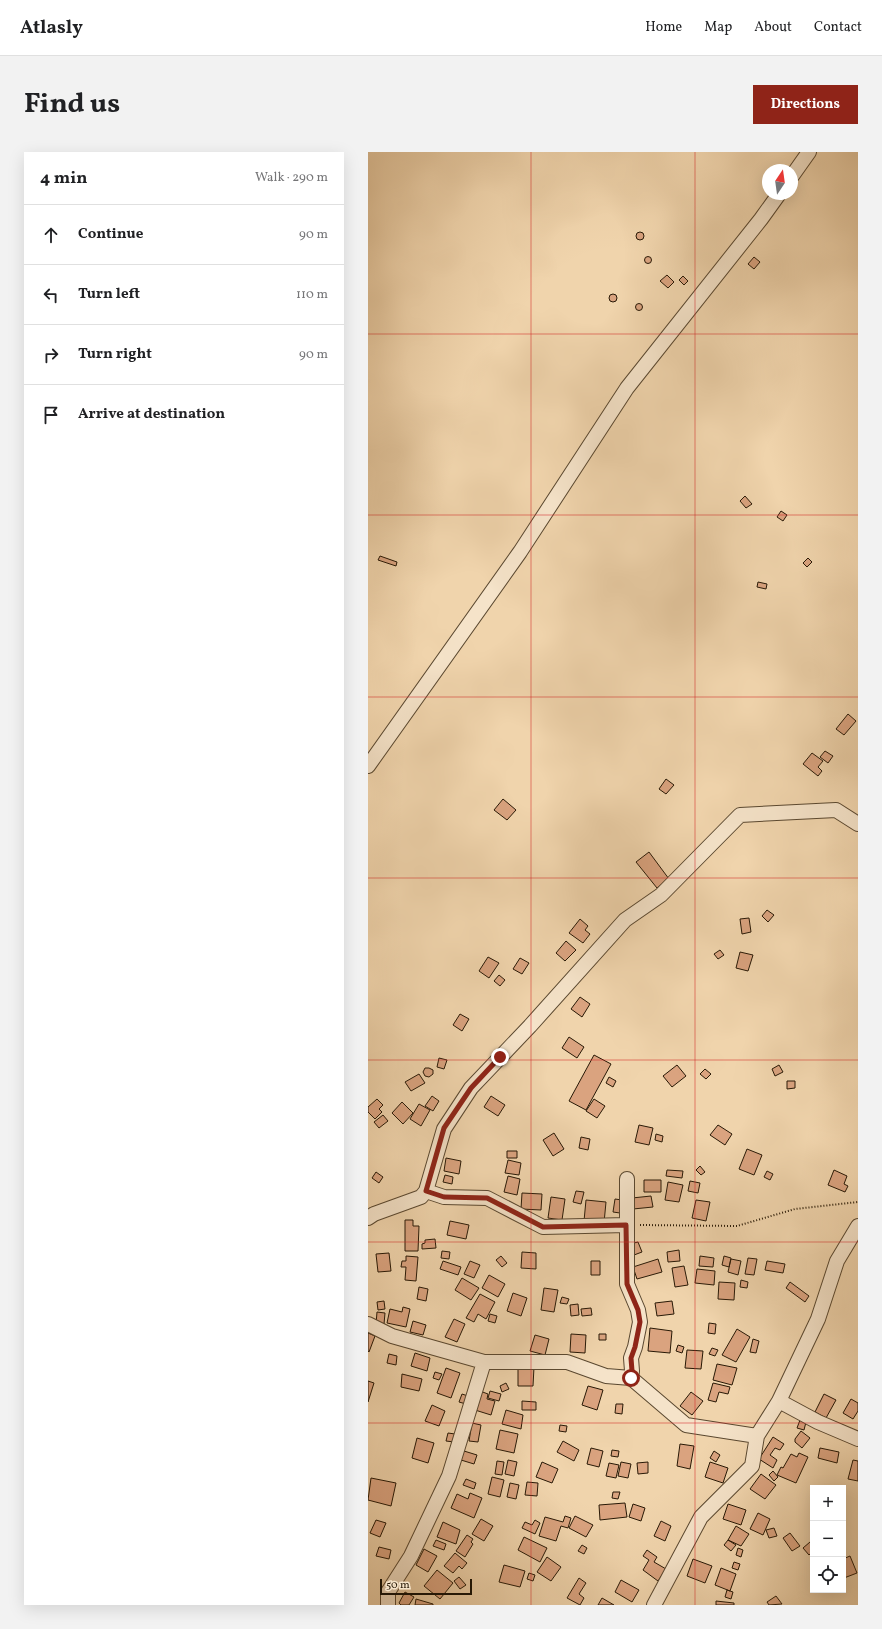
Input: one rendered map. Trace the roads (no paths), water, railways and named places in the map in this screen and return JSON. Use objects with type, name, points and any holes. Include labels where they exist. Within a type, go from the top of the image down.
[{"type":"street","points":[[798,168],[809,152]]},
{"type":"street","points":[[368,766],[520,552],[627,388],[775,200]]},
{"type":"street","points":[[836,810],[858,824]]},
{"type":"street","points":[[368,1218],[374,1214],[421,1197],[426,1191],[444,1128],[471,1088],[530,1026],[625,920],[661,895],[740,815],[836,810],[858,812]]},
{"type":"street","points":[[627,1179],[627,1284],[638,1310],[640,1322],[635,1347],[631,1358],[631,1378]]},
{"type":"street","points":[[426,1191],[444,1197],[487,1198],[543,1227],[626,1225]]},
{"type":"street","points":[[654,1605],[701,1517],[752,1466],[758,1436],[779,1401],[818,1319],[837,1261],[858,1226]]},
{"type":"street","points":[[368,1324],[392,1336],[484,1362],[567,1362],[606,1376],[631,1378],[686,1425],[758,1436]]},
{"type":"street","points":[[388,1605],[388,1592],[411,1556],[449,1476],[484,1362]]},
{"type":"street","points":[[779,1401],[818,1422],[858,1439]]}]
